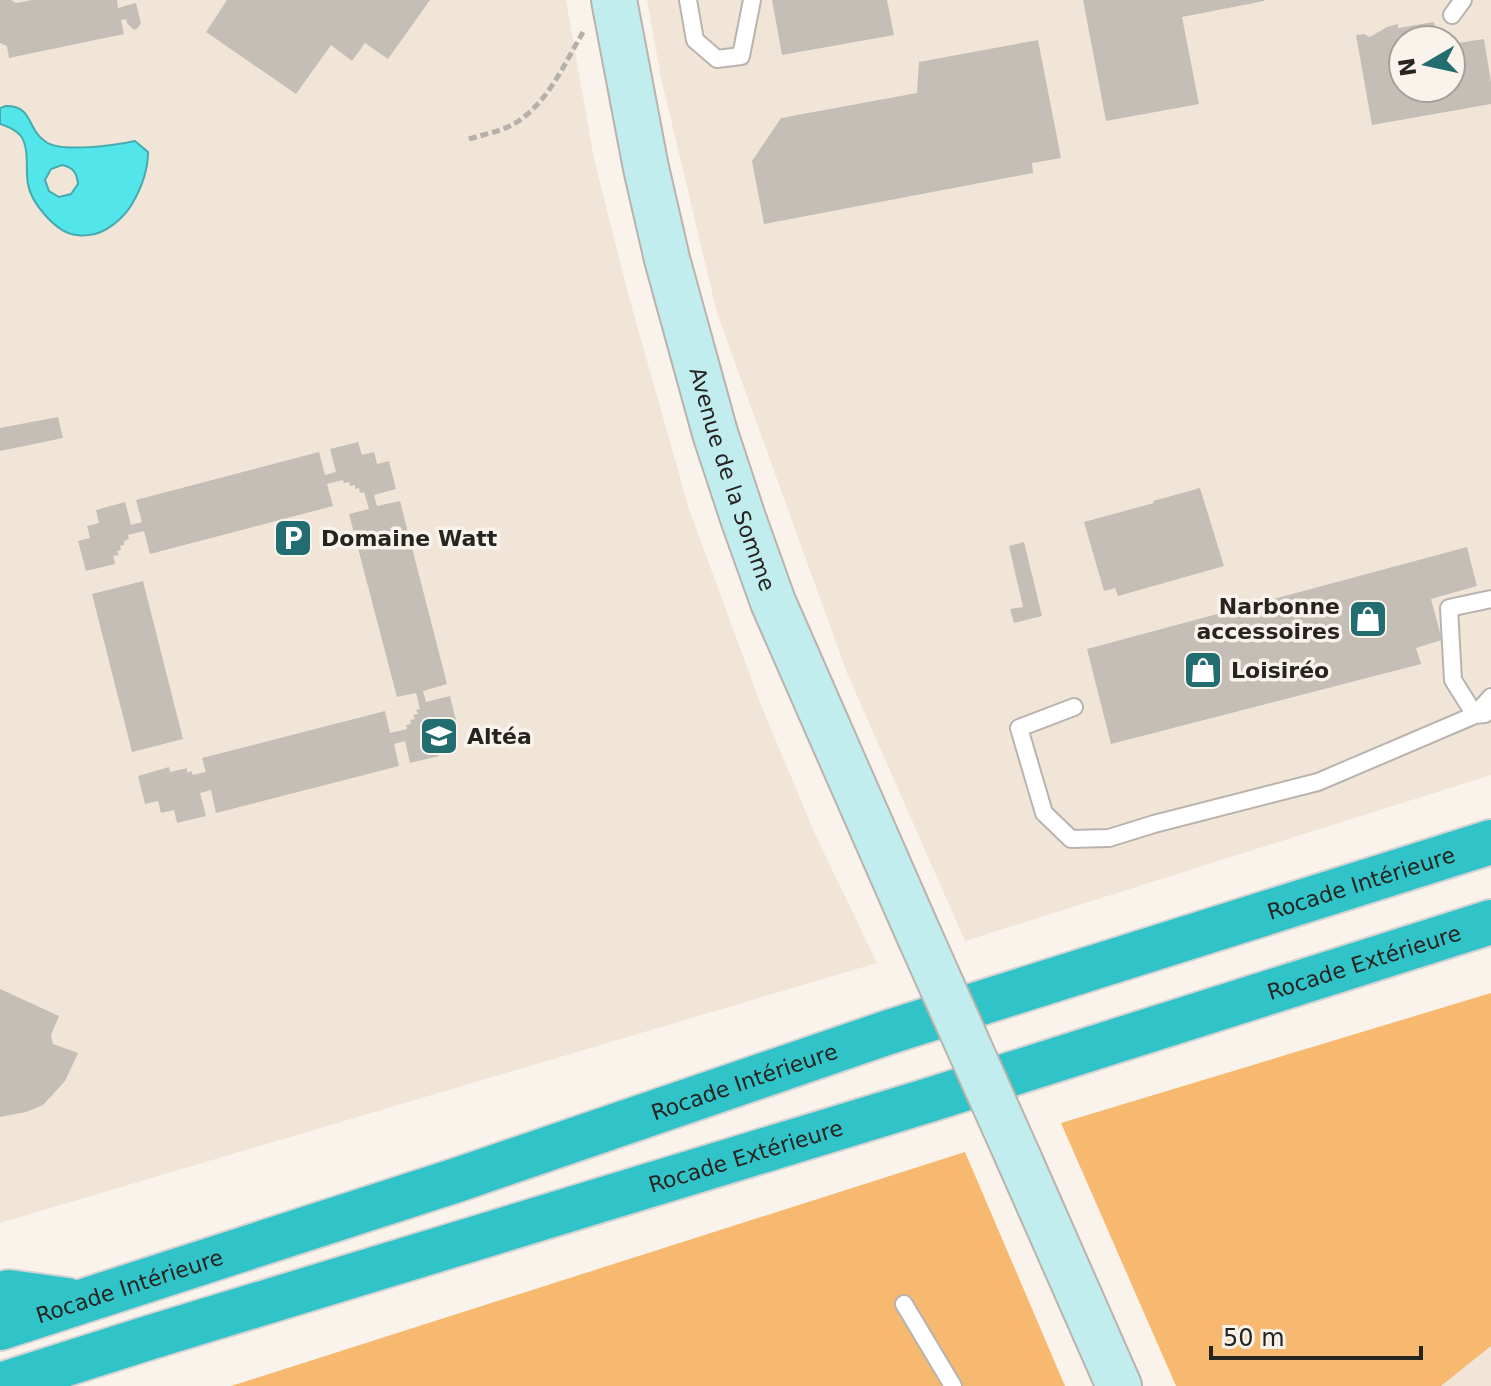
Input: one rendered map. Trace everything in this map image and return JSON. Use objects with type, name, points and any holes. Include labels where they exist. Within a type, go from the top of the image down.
[{"type":"highway","name":"Rocade Intérieure","points":[[0,1328],[457,1180],[889,1032],[1491,842]]},
{"type":"highway","name":"Rocade Extérieure","points":[[0,1385],[926,1101],[1491,922]]},
{"type":"highway","points":[[0,1294],[9,1292],[81,1302]]},
{"type":"highway","points":[[85,1386],[148,1338]]},
{"type":"main road","name":"Avenue de la Somme","points":[[600,11],[630,93],[667,259],[711,419],[773,602],[1119,1386]]},
{"type":"lane","points":[[688,0],[695,40],[717,59],[741,56],[752,0]]},
{"type":"lane","points":[[1452,15],[1463,0]]},
{"type":"lane","points":[[1483,714],[1453,680],[1449,608],[1491,599]]},
{"type":"lane","points":[[1074,707],[1019,728],[1044,813],[1071,839],[1109,838],[1318,782],[1483,714],[1491,697]]},
{"type":"lane","points":[[904,1304],[953,1386]]},
{"type":"path","points":[[469,139],[504,129],[539,104],[600,11]]},
{"type":"shaded area","points":[[0,0],[566,0],[594,159],[689,509],[761,705],[816,836],[877,963],[0,1223]]},
{"type":"shaded area","points":[[647,0],[1491,0],[1491,775],[965,941],[847,673],[717,313],[661,78]]},
{"type":"shaded area","points":[[1491,993],[1491,1346],[1441,1386],[1176,1386],[1061,1123]]},
{"type":"shaded area","points":[[965,1152],[1065,1386],[231,1386]]},
{"type":"shaded area","points":[[1491,1346],[1491,1386],[1441,1386]]},
{"type":"water","points":[[6,106],[21,110],[40,137],[53,145],[89,147],[135,141],[148,152],[141,185],[124,215],[108,228],[89,235],[69,233],[53,223],[30,192],[24,141],[11,128],[0,124],[0,108]],"holes":[[[62,165],[74,171],[78,184],[71,194],[59,197],[49,191],[45,180],[51,169]]]},
{"type":"building","points":[[0,0],[16,3],[32,0],[117,0],[118,8],[136,3],[141,23],[134,30],[126,19],[121,20],[124,34],[9,58],[7,46],[0,43]]},
{"type":"building","points":[[227,0],[430,0],[388,59],[365,43],[352,61],[331,45],[296,94],[206,32]]},
{"type":"building","points":[[772,0],[887,0],[894,35],[782,55]]},
{"type":"building","points":[[1083,0],[1264,1],[1182,17],[1199,104],[1106,121]]},
{"type":"building","points":[[1387,27],[1387,104],[1467,104],[1467,42],[1484,39],[1491,104],[1372,125],[1356,35],[1370,37]]},
{"type":"building","points":[[1038,40],[1061,158],[1032,163],[1033,173],[764,224],[752,161],[781,118],[917,93],[919,62]]},
{"type":"building","points":[[58,417],[63,438],[0,451],[0,428]]},
{"type":"building","points":[[358,442],[362,455],[374,452],[377,464],[389,461],[396,489],[374,495],[377,506],[400,501],[447,684],[423,691],[426,702],[450,696],[457,724],[443,728],[446,740],[435,743],[439,756],[410,763],[405,741],[394,744],[399,766],[216,813],[211,790],[200,793],[206,816],[177,823],[174,810],[161,813],[158,801],[145,804],[138,776],[169,767],[170,772],[187,768],[187,773],[191,771],[193,775],[206,772],[202,758],[385,711],[390,733],[407,729],[410,720],[415,719],[413,715],[418,714],[416,710],[420,709],[416,693],[397,697],[349,514],[369,509],[364,492],[360,493],[359,488],[355,489],[355,485],[350,486],[343,480],[327,484],[333,506],[150,554],[144,531],[128,535],[129,539],[117,551],[119,555],[113,556],[115,564],[86,571],[78,541],[90,538],[87,526],[99,523],[96,510],[125,502],[131,525],[142,522],[136,500],[319,452],[325,475],[336,472],[330,449]]},
{"type":"building","points":[[1200,488],[1224,566],[1118,596],[1115,588],[1104,591],[1084,522]]},
{"type":"building","points":[[1024,542],[1042,616],[1014,623],[1010,609],[1023,607],[1009,546]]},
{"type":"building","points":[[1467,547],[1477,586],[1431,599],[1442,640],[1416,648],[1421,664],[1111,744],[1087,649]]},
{"type":"building","points":[[143,581],[183,739],[132,752],[92,594]]},
{"type":"building","points":[[0,989],[59,1016],[51,1035],[53,1044],[78,1053],[65,1081],[43,1105],[0,1117]]},
{"type":"place","name":"Domaine Watt","points":[[293,538]]},
{"type":"place","name":"Narbonne accessoires","points":[[1368,619]]},
{"type":"place","name":"Loisiréo","points":[[1203,670]]},
{"type":"place","name":"Altéa","points":[[439,736]]}]
